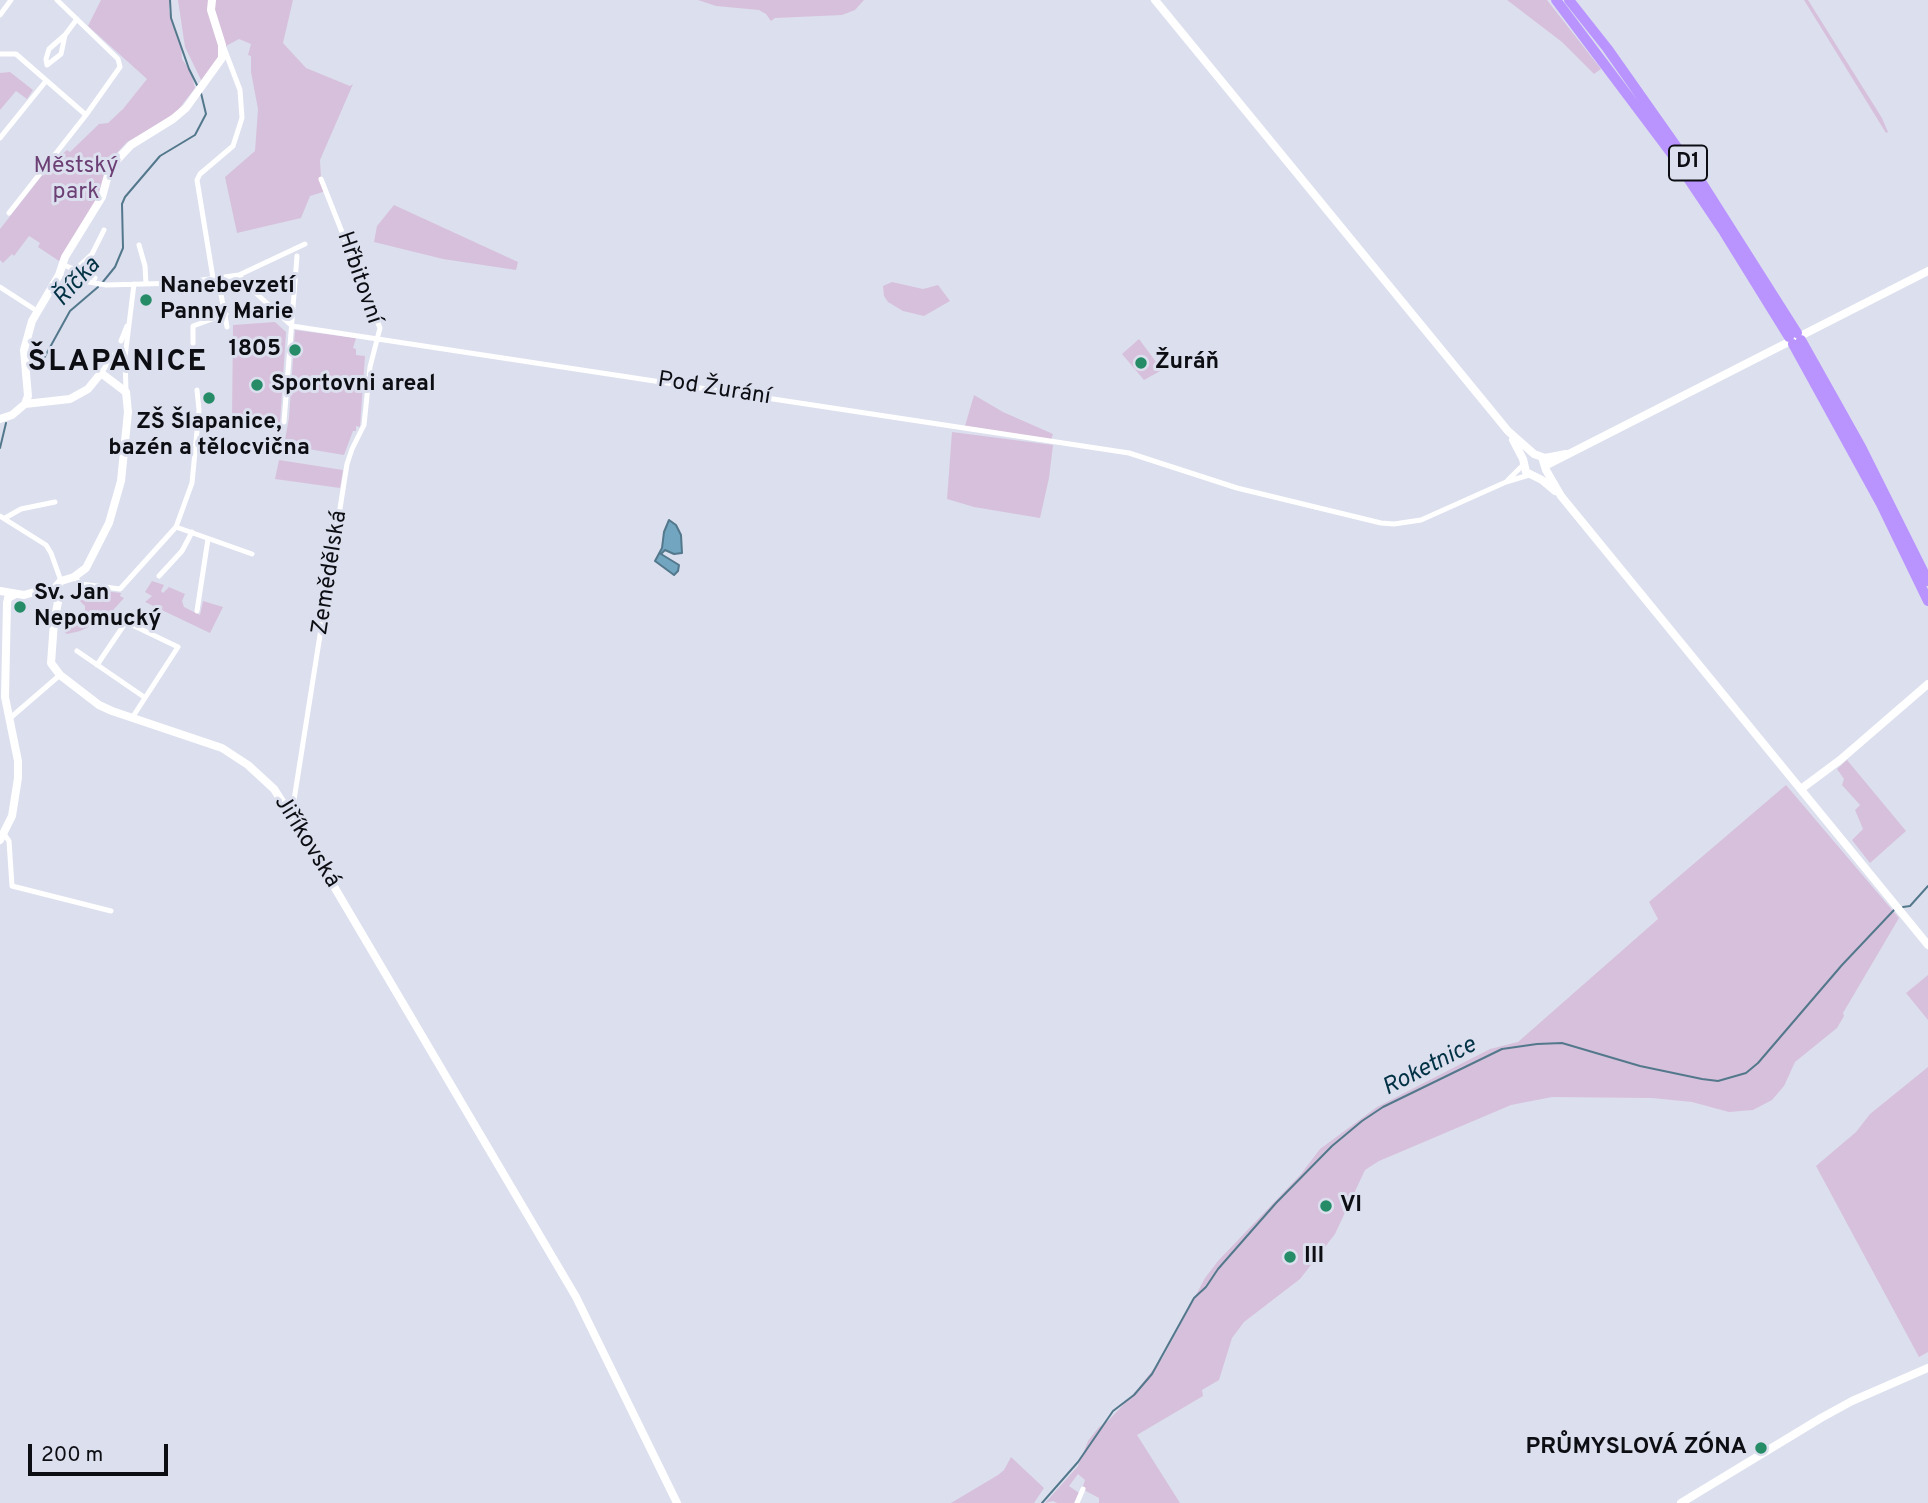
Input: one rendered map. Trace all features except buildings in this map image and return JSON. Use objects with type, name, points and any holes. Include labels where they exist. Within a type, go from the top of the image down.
[{"type":"highway","name":"D1","points":[[1556,0],[1671,153],[1795,338],[1928,601]]},
{"type":"highway","name":"D1","points":[[1569,0],[1690,164],[1873,469],[1928,581]]},
{"type":"street","points":[[0,15],[11,0]]},
{"type":"street","points":[[9,213],[120,67],[120,62],[57,0]]},
{"type":"street","points":[[212,0],[211,10],[240,90],[242,118],[233,146],[200,174],[197,180],[227,327]]},
{"type":"street","points":[[1156,0],[1508,431],[1542,461],[1561,496],[1928,945]]},
{"type":"street","points":[[47,65],[49,49],[65,35],[77,19]]},
{"type":"street","points":[[39,74],[61,54],[65,35]]},
{"type":"street","points":[[0,419],[12,415],[25,404],[28,396],[24,350],[32,321],[59,275],[65,257],[102,198],[108,175],[116,161],[131,145],[186,108],[222,58],[222,45]]},
{"type":"street","points":[[0,54],[16,54],[86,115]]},
{"type":"street","points":[[0,138],[46,80]]},
{"type":"street","name":"Hřbitovní","points":[[292,326],[376,338],[380,328],[321,179]]},
{"type":"street","points":[[76,270],[92,254],[104,229]]},
{"type":"street","name":"Hřbitovní","points":[[59,275],[104,285],[180,283],[239,275],[305,244]]},
{"type":"street","points":[[139,245],[145,266],[146,284]]},
{"type":"street","points":[[284,422],[298,257]]},
{"type":"street","points":[[64,265],[94,281]]},
{"type":"street","points":[[1506,482],[1526,457],[1542,461],[1566,454],[1928,271]]},
{"type":"street","points":[[239,275],[292,326]]},
{"type":"street","points":[[52,591],[61,581],[83,572],[109,523],[121,481],[128,412],[125,357],[134,284]]},
{"type":"street","points":[[0,286],[37,311]]},
{"type":"street","points":[[193,343],[193,326],[226,314]]},
{"type":"street","points":[[121,341],[130,320]]},
{"type":"street","name":"Pod Žurání","points":[[376,338],[1129,453],[1237,488],[1381,523],[1421,520],[1506,482]]},
{"type":"street","name":"Zemědělská","points":[[285,807],[294,800],[347,464],[364,425],[376,338]]},
{"type":"street","points":[[25,404],[70,399],[88,388],[114,355],[125,357]]},
{"type":"street","points":[[100,373],[126,392]]},
{"type":"street","points":[[74,577],[81,584],[120,589],[176,527],[191,485],[199,410],[197,390]]},
{"type":"street","points":[[1508,431],[1523,464],[1532,475],[1561,496]]},
{"type":"street","points":[[1506,482],[1541,474],[1542,461]]},
{"type":"street","points":[[3,517],[21,509],[55,502]]},
{"type":"street","points":[[3,517],[46,545],[61,581]]},
{"type":"street","points":[[176,527],[251,554]]},
{"type":"street","points":[[159,576],[182,551],[192,532]]},
{"type":"street","points":[[197,611],[208,538]]},
{"type":"street","points":[[0,592],[30,594],[47,589],[52,591],[58,602],[51,663],[60,675],[9,719]]},
{"type":"street","points":[[0,592],[6,604],[5,697],[18,761],[15,806],[2,837],[9,841],[12,886],[111,911]]},
{"type":"street","points":[[4,616],[8,598],[16,594]]},
{"type":"street","points":[[97,665],[126,622],[178,647],[132,718]]},
{"type":"street","points":[[77,651],[144,697]]},
{"type":"street","name":"Jiříkovská","points":[[60,675],[99,705],[236,755],[274,789],[576,1297],[677,1503]]},
{"type":"street","points":[[1801,789],[1840,760],[1928,684]]},
{"type":"street","points":[[1681,1503],[1852,1401],[1928,1368]]},
{"type":"street","points":[[1077,1503],[1083,1489]]},
{"type":"green space","name":"Městský park","points":[[101,0],[169,0],[169,11],[181,46],[182,59],[191,72],[195,88],[175,114],[127,142],[113,157],[107,166],[100,197],[59,261],[38,247],[40,243],[29,236],[14,256],[12,254],[3,263],[0,260],[0,229],[51,164],[67,150],[70,152],[99,124],[108,123],[147,79],[88,26]]},
{"type":"green space","points":[[178,0],[293,0],[283,43],[306,68],[350,86],[353,84],[320,160],[321,179],[326,191],[310,196],[301,218],[237,233],[225,177],[255,151],[258,109],[251,56],[248,55],[251,44],[239,39],[226,46],[227,56],[222,58],[203,84],[185,47]]},
{"type":"green space","points":[[698,0],[864,0],[855,10],[842,15],[775,18],[771,21],[759,10],[716,6]]},
{"type":"green space","points":[[1507,0],[1547,0],[1601,69],[1594,74],[1562,42]]},
{"type":"green space","points":[[1804,0],[1808,0],[1882,118],[1888,132],[1886,133]]},
{"type":"green space","points":[[10,72],[33,90],[27,99],[16,91],[0,110],[0,73]]},
{"type":"green space","points":[[394,205],[518,262],[516,270],[443,259],[374,242],[377,226]]},
{"type":"green space","points":[[892,282],[923,289],[938,285],[950,301],[924,316],[903,311],[888,302],[884,296],[883,286]]},
{"type":"green space","name":"Sportovni areal","points":[[275,322],[286,332],[280,423],[232,420],[233,325]]},
{"type":"green space","points":[[295,330],[356,338],[353,348],[356,349],[356,355],[365,356],[360,427],[356,426],[356,431],[353,431],[344,455],[284,445],[289,418]]},
{"type":"green space","points":[[1139,339],[1162,370],[1144,380],[1122,354]]},
{"type":"green space","points":[[974,395],[1003,412],[1053,434],[1051,440],[965,426]]},
{"type":"green space","points":[[952,432],[1053,445],[1040,518],[974,507],[947,499]]},
{"type":"green space","points":[[279,460],[343,470],[340,488],[275,479]]},
{"type":"green space","points":[[152,581],[164,585],[161,591],[163,593],[169,587],[185,594],[182,601],[184,607],[200,615],[203,601],[223,607],[210,633],[145,602],[152,596],[145,592]]},
{"type":"green space","points":[[96,590],[121,593],[120,596],[124,598],[105,619],[67,634],[63,631],[63,625],[68,617],[79,622],[85,613],[85,606],[76,597],[85,601],[88,594],[95,595]]},
{"type":"green space","points":[[1847,760],[1906,831],[1870,863],[1852,840],[1863,829],[1855,810],[1860,805],[1842,785],[1844,779],[1837,769]]},
{"type":"green space","points":[[1786,785],[1899,918],[1843,1013],[1837,1028],[1795,1062],[1784,1086],[1772,1100],[1753,1110],[1729,1112],[1692,1102],[1652,1098],[1552,1097],[1511,1105],[1379,1161],[1365,1170],[1335,1234],[1300,1279],[1244,1322],[1232,1338],[1219,1380],[1202,1390],[1203,1396],[1137,1435],[1180,1503],[1099,1503],[1099,1498],[1082,1489],[1085,1480],[1078,1474],[1069,1486],[1079,1493],[1074,1503],[1045,1503],[1078,1466],[1088,1441],[1099,1427],[1137,1390],[1163,1357],[1205,1278],[1218,1261],[1301,1174],[1320,1149],[1377,1107],[1490,1049],[1518,1042],[1658,919],[1649,902]]},
{"type":"green space","points":[[1928,975],[1928,1020],[1906,993]]},
{"type":"green space","points":[[1928,1067],[1928,1352],[1919,1357],[1816,1166],[1856,1132],[1870,1114]]},
{"type":"green space","points":[[1011,1457],[1044,1488],[1034,1503],[951,1503],[998,1475]]},
{"type":"water","points":[[669,520],[676,525],[681,535],[682,553],[674,554],[665,550],[661,554],[679,565],[674,575],[655,561],[662,548]]},
{"type":"waterway","name":"Říčka","points":[[170,0],[171,18],[197,85]]},
{"type":"waterway","name":"Říčka","points":[[102,283],[115,267],[123,248],[122,204],[125,197],[160,156],[195,135],[206,114],[201,93]]},
{"type":"waterway","name":"Říčka","points":[[38,369],[70,311],[98,287]]},
{"type":"waterway","name":"Říčka","points":[[0,448],[6,423]]},
{"type":"waterway","name":"Roketnice","points":[[1903,907],[1910,906],[1928,886]]},
{"type":"waterway","name":"Roketnice","points":[[1042,1503],[1078,1462],[1113,1411],[1134,1395],[1152,1374],[1194,1298],[1206,1287],[1218,1269],[1276,1203],[1332,1146],[1362,1121],[1383,1107],[1502,1049],[1537,1044],[1562,1043],[1640,1066],[1702,1079],[1718,1081],[1746,1073],[1758,1063],[1842,965],[1894,910]]},
{"type":"place","name":"Nanebevzetí Panny Marie","points":[[146,300]]},
{"type":"place","name":"1805","points":[[295,350]]},
{"type":"place","name":"Žuráň","points":[[1141,363]]},
{"type":"place","name":"Sportovni areal","points":[[257,385]]},
{"type":"place","name":"ZŠ Šlapanice, bazén a tělocvična","points":[[209,398]]},
{"type":"place","name":"Sv. Jan Nepomucký","points":[[20,607]]},
{"type":"place","name":"VI","points":[[1326,1206]]},
{"type":"place","name":"III","points":[[1290,1257]]},
{"type":"place","name":"PRŮMYSLOVÁ ZÓNA","points":[[1761,1448]]},
{"type":"district","name":"ŠLAPANICE","points":[[118,364]]}]
